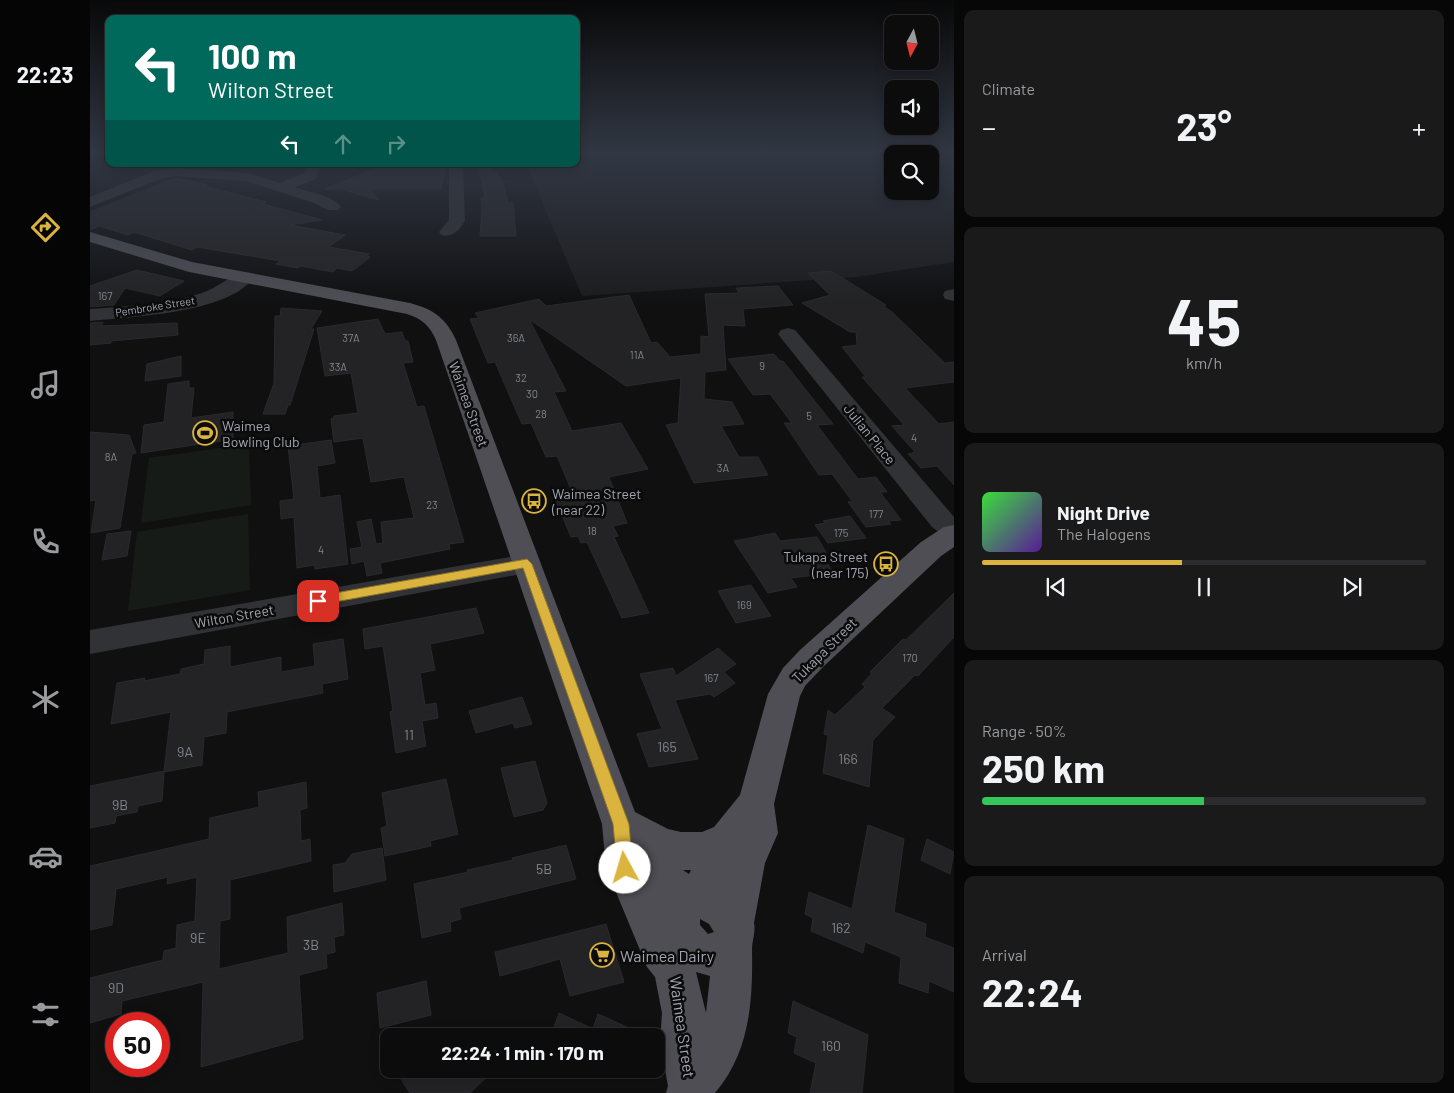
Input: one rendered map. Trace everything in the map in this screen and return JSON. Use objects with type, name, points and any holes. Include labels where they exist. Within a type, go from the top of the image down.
[{"type":"main road","name":"Waimea Street","points":[[90,236],[162,260],[244,278],[410,309],[431,317],[437,322],[446,340],[621,824],[625,868],[680,927]]},
{"type":"main road","name":"Tukapa Street","points":[[690,1089],[714,1058],[724,1033],[730,999],[732,934],[744,871],[760,833],[756,804],[784,694],[794,677],[811,658],[931,549],[954,532]]},
{"type":"main road","name":"Tukapa Street","points":[[680,927],[727,840],[744,816],[756,804]]},
{"type":"main road","name":"Waimea Street","points":[[621,824],[657,876],[680,927],[681,995],[684,1013],[683,1042],[690,1089]]},
{"type":"main road","points":[[621,824],[665,847],[683,852],[701,851],[727,840]]},
{"type":"main road","points":[[680,927],[694,950],[704,954],[714,955],[724,952],[732,934]]},
{"type":"street","points":[[325,203],[333,207]]},
{"type":"street","points":[[446,232],[456,221],[457,203]]},
{"type":"street","name":"Pembroke Street","points":[[90,316],[194,301],[223,290],[244,278]]},
{"type":"street","name":"Julian Place","points":[[788,334],[941,521],[954,532]]},
{"type":"street","name":"Wilton Street","points":[[90,642],[527,564]]},
{"type":"shaded area","points":[[543,203],[954,203],[954,262],[856,277],[582,296]]},
{"type":"shaded area","points":[[249,444],[251,505],[141,523],[149,458]]},
{"type":"shaded area","points":[[248,514],[250,590],[128,611],[137,532]]},
{"type":"building","points":[[113,203],[264,203],[263,204],[322,220],[290,225],[345,235],[329,247],[369,254],[367,256],[370,257],[352,271],[337,268],[333,272],[301,266],[298,268],[276,264],[281,261],[197,247],[192,250],[134,232],[128,235],[99,226],[90,230],[90,212]]},
{"type":"building","points":[[481,203],[513,203],[516,236],[480,236]]},
{"type":"building","points":[[137,270],[184,281],[160,296],[125,288],[114,305],[90,307],[90,286]]},
{"type":"building","points":[[831,271],[886,305],[883,306],[892,312],[945,363],[954,362],[954,382],[905,388],[939,424],[954,422],[954,485],[937,466],[921,468],[908,454],[915,452],[892,426],[904,425],[862,377],[866,377],[842,347],[857,345],[856,332],[850,332],[802,303],[830,295],[808,273]]},
{"type":"building","points":[[778,286],[793,305],[743,309],[745,326],[723,325],[726,370],[705,372],[704,399],[732,402],[744,424],[721,426],[739,457],[758,457],[768,475],[694,483],[666,425],[678,423],[681,378],[626,386],[529,319],[566,391],[554,392],[572,431],[621,423],[648,469],[609,477],[627,523],[613,526],[618,536],[614,537],[649,613],[622,618],[587,542],[581,543],[578,536],[571,537],[554,496],[573,494],[557,456],[546,457],[531,423],[522,424],[495,362],[488,363],[470,319],[479,318],[475,313],[539,299],[546,306],[629,295],[651,343],[657,342],[670,357],[701,354],[701,336],[709,337],[705,294],[739,293],[736,288]]},
{"type":"building","points":[[281,308],[322,311],[311,329],[314,329],[290,405],[288,405],[285,414],[263,414],[274,383],[275,316],[280,316]]},
{"type":"building","points":[[378,319],[385,334],[402,332],[405,341],[408,341],[413,362],[403,363],[417,407],[424,406],[464,542],[449,544],[450,549],[380,563],[382,573],[367,576],[364,561],[352,564],[350,549],[362,547],[357,522],[371,519],[376,544],[383,543],[381,522],[414,518],[404,477],[371,482],[363,438],[334,442],[331,419],[334,416],[358,413],[351,373],[325,376],[317,328]]},
{"type":"building","points":[[103,322],[101,326],[177,323],[178,335],[111,341],[111,343],[90,345],[90,323]]},
{"type":"building","points":[[774,354],[780,361],[783,361],[833,424],[817,425],[858,479],[876,477],[887,492],[880,492],[901,520],[888,521],[891,524],[866,527],[848,502],[852,501],[832,474],[819,475],[784,423],[792,423],[770,394],[753,395],[728,359]]},
{"type":"building","points":[[181,356],[181,376],[145,381],[147,364]]},
{"type":"building","name":"Waimea Bowling Club","points":[[189,381],[189,388],[194,388],[191,418],[233,412],[233,439],[141,453],[144,425],[164,422],[168,384]]},
{"type":"building","points":[[90,432],[129,435],[136,453],[132,454],[120,528],[91,533],[96,500],[90,501]]},
{"type":"building","points":[[331,440],[335,463],[317,466],[320,498],[340,495],[348,564],[315,569],[315,565],[297,568],[294,517],[281,519],[280,501],[294,499],[288,446]]},
{"type":"building","points":[[850,516],[866,538],[828,543],[815,525],[825,523],[823,521]]},
{"type":"building","points":[[131,531],[127,556],[102,560],[107,534]]},
{"type":"building","points":[[775,533],[780,541],[817,537],[831,561],[826,561],[833,573],[791,578],[797,587],[768,593],[734,541]]},
{"type":"building","points":[[751,585],[771,616],[736,623],[718,591]]},
{"type":"building","points":[[954,593],[954,637],[918,676],[915,675],[882,708],[895,717],[873,740],[869,787],[823,773],[828,735],[824,734],[828,710],[835,715],[865,687],[862,684],[872,673],[870,672]]},
{"type":"building","points":[[476,608],[484,633],[430,644],[435,670],[420,673],[425,705],[436,703],[438,718],[422,721],[426,746],[396,753],[390,712],[393,711],[383,646],[365,649],[363,629]]},
{"type":"building","points":[[343,639],[348,679],[322,684],[323,693],[227,712],[226,733],[204,737],[202,765],[164,772],[162,801],[138,806],[137,812],[116,816],[115,823],[90,828],[90,786],[164,771],[171,712],[111,724],[117,683],[145,678],[144,681],[180,674],[181,669],[204,664],[205,650],[230,646],[230,667],[281,657],[281,672],[315,666],[313,644]]},
{"type":"building","points":[[718,648],[736,664],[724,672],[735,683],[714,697],[710,694],[675,700],[698,759],[649,767],[637,734],[662,729],[640,674],[673,668],[676,676]]},
{"type":"building","points":[[522,697],[532,724],[515,728],[513,723],[476,733],[469,711]]},
{"type":"building","points":[[535,761],[547,803],[543,810],[514,817],[501,768]]},
{"type":"building","points":[[446,779],[458,834],[430,841],[431,846],[385,856],[381,828],[387,826],[382,793]]},
{"type":"building","points":[[306,782],[307,808],[300,810],[301,841],[310,839],[311,861],[230,880],[230,919],[220,921],[219,969],[288,953],[287,917],[342,903],[344,935],[334,937],[335,952],[326,954],[327,968],[299,975],[303,1039],[201,1067],[203,982],[122,1001],[121,1012],[105,1012],[105,1019],[90,1023],[90,978],[163,960],[164,951],[176,948],[177,925],[195,921],[197,877],[167,884],[168,877],[116,889],[112,925],[90,930],[90,866],[209,839],[210,818],[259,807],[258,792]]},
{"type":"building","points":[[868,825],[904,839],[894,912],[926,924],[925,937],[954,948],[954,992],[929,981],[928,993],[899,983],[901,957],[865,942],[863,953],[811,931],[813,918],[805,914],[809,892],[852,909]]},
{"type":"building","points":[[927,839],[954,852],[950,874],[921,860]]},
{"type":"building","points":[[566,845],[576,879],[459,908],[461,919],[450,922],[451,931],[422,938],[414,884],[468,872],[467,870],[513,860],[512,858]]},
{"type":"building","points":[[382,848],[386,880],[334,892],[333,865],[345,863],[352,854]]},
{"type":"building","points":[[606,924],[624,982],[570,996],[560,959],[500,976],[495,952]]},
{"type":"building","points":[[426,981],[431,1015],[380,1028],[377,993]]},
{"type":"building","points":[[793,1001],[868,1035],[862,1093],[810,1093],[816,1063],[794,1053],[797,1037],[788,1033]]},
{"type":"building","points":[[559,1013],[591,1028],[554,1028]]},
{"type":"building","points":[[598,1014],[629,1028],[593,1028]]},
{"type":"building","points":[[400,1078],[486,1078],[470,1093],[410,1093]]},
{"type":"place","name":"Waimea Bowling Club","points":[[205,433]]},
{"type":"place","name":"Waimea Street (near 22)","points":[[534,501]]},
{"type":"place","name":"Tukapa Street (near 175)","points":[[886,564]]},
{"type":"place","name":"Waimea Dairy","points":[[602,955]]},
{"type":"route","points":[[318,601],[527,564],[621,824],[625,868]]}]
